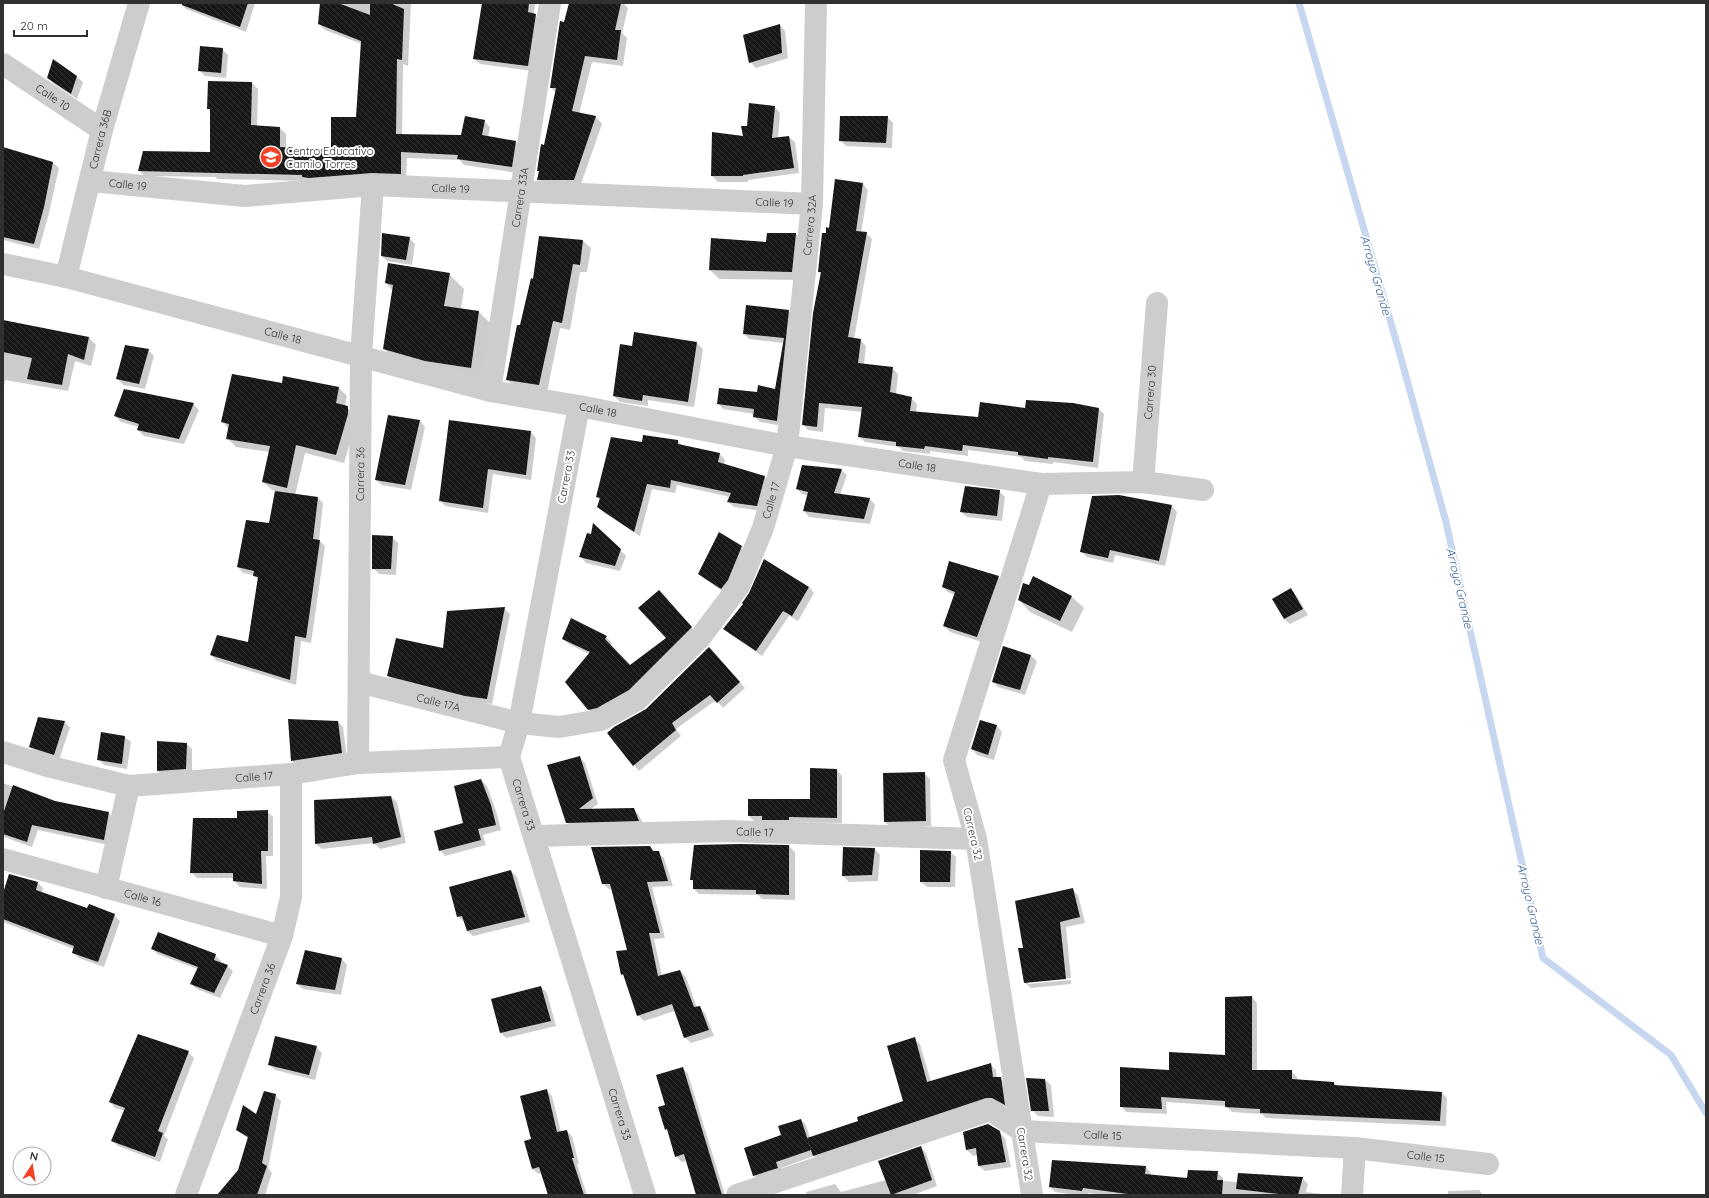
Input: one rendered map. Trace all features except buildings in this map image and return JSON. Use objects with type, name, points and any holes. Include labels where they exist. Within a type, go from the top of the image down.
[{"type":"street","name":"Carrera 36B","points":[[66,277],[91,181],[102,130],[139,3]]},
{"type":"street","name":"Carrera 33A","points":[[490,391],[550,3]]},
{"type":"street","name":"Carrera 32A","points":[[787,446],[812,204],[816,3]]},
{"type":"street","name":"Calle 10","points":[[3,64],[102,130]]},
{"type":"street","name":"Calle 19","points":[[91,181],[245,196],[373,185],[520,193],[812,204]]},
{"type":"street","name":"Carrera 36","points":[[358,763],[361,356],[373,185]]},
{"type":"street","name":"Calle 18","points":[[3,264],[66,277],[490,391],[579,406],[787,446],[1041,484],[1143,482],[1203,490]]},
{"type":"street","name":"Carrera 30","points":[[1143,482],[1157,303]]},
{"type":"street","name":"Carrera 33","points":[[579,406],[519,723],[509,757],[645,1195]]},
{"type":"street","name":"Calle 17","points":[[519,723],[559,727],[601,720],[637,700],[699,639],[739,586],[763,528],[787,446]]},
{"type":"street","name":"Carrera 32","points":[[1032,1195],[976,839],[954,760],[1041,484]]},
{"type":"street","name":"Calle 17A","points":[[359,682],[519,723]]},
{"type":"street","name":"Calle 17","points":[[3,752],[47,766],[128,786],[291,774],[358,763],[509,757]]},
{"type":"street","name":"Carrera 36","points":[[186,1195],[282,936],[291,897],[291,774]]},
{"type":"street","points":[[106,888],[128,786]]},
{"type":"street","name":"Calle 17","points":[[534,836],[728,831],[976,839]]},
{"type":"street","name":"Calle 16","points":[[3,859],[282,936]]},
{"type":"street","points":[[737,1195],[990,1110],[1022,1131]]},
{"type":"street","name":"Calle 15","points":[[1022,1131],[1355,1148],[1488,1164]]},
{"type":"street","points":[[1352,1195],[1355,1148]]},
{"type":"waterway","name":"Arroyo Grande","points":[[1299,3],[1399,351],[1446,522],[1543,958],[1671,1055],[1706,1113]]},
{"type":"place","name":"Centro Educativo Camilo Torres","points":[[271,157]]}]
